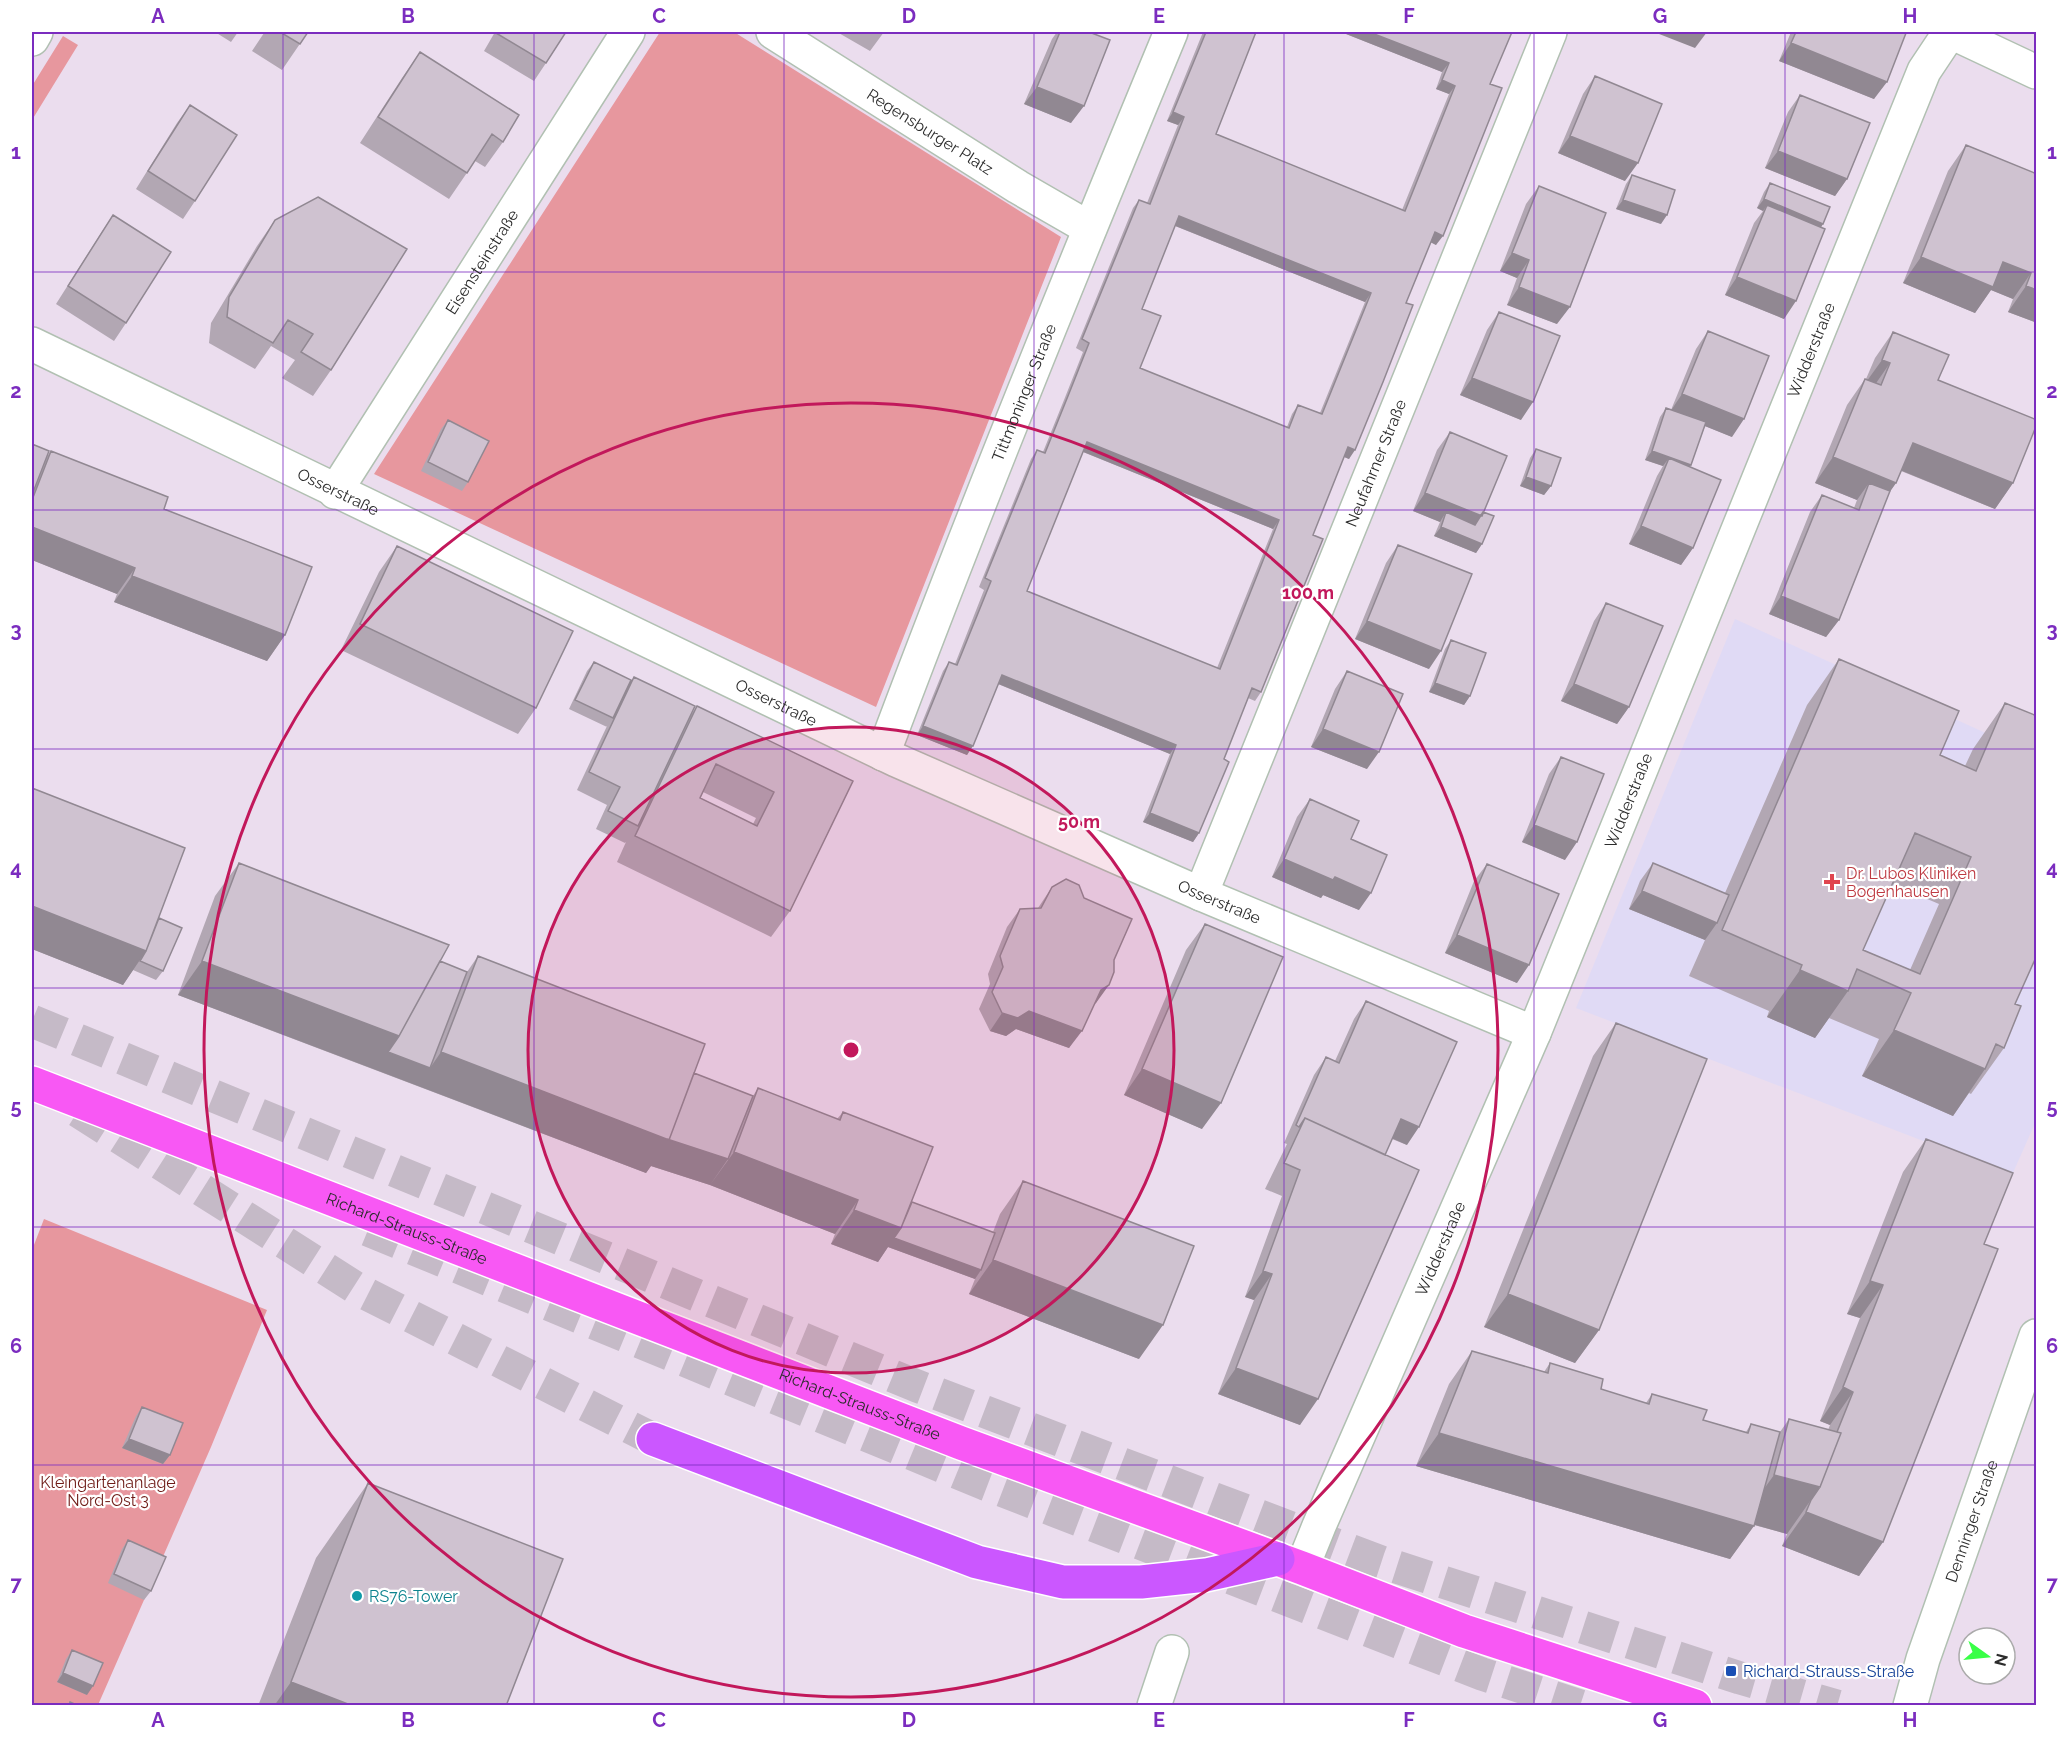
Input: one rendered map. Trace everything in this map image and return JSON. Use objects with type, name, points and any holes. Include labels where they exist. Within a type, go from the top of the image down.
[{"type":"highway","points":[[653,1439],[977,1562],[1063,1582],[1141,1582],[1290,1564]]},
{"type":"main road","name":"Richard-Strauss-Straße","points":[[32,1083],[961,1443],[1464,1630],[1695,1706]]},
{"type":"street","points":[[32,39],[36,32]]},
{"type":"street","name":"Eisensteinstraße","points":[[335,492],[628,32]]},
{"type":"street","name":"Regensburger Platz","points":[[773,32],[1018,187],[1089,228]]},
{"type":"street","name":"Tittmoninger Straße","points":[[883,754],[952,571],[1089,228],[1172,32]]},
{"type":"street","name":"Neufahrner Straße","points":[[1201,894],[1550,32]]},
{"type":"street","points":[[1951,32],[2037,72]]},
{"type":"street","name":"Widderstraße","points":[[1290,1564],[1323,1515],[1534,1032],[1924,71],[1951,32]]},
{"type":"street","name":"Osserstraße","points":[[32,344],[335,492],[883,754],[1201,894],[1534,1032]]},
{"type":"street","name":"Denninger Straße","points":[[1910,1706],[1923,1659],[2037,1336]]},
{"type":"street","points":[[1154,1706],[1172,1652]]},
{"type":"shaded area","name":"Dr. Lubos Kliniken Bogenhausen","points":[[1735,619],[2036,756],[2036,1121],[2012,1175],[1576,1008]]},
{"type":"green space","points":[[660,32],[734,32],[1061,237],[876,707],[374,474]]},
{"type":"green space","points":[[63,36],[78,45],[32,120],[32,86]]},
{"type":"green space","name":"Kleingartenanlage Nord-Ost 3","points":[[44,1219],[267,1310],[211,1447],[98,1705],[32,1706],[32,1250]]},
{"type":"building","points":[[280,32],[308,32],[300,44]]},
{"type":"building","points":[[497,32],[566,32],[546,63]]},
{"type":"building","points":[[1060,32],[1089,32],[1110,40],[1084,106],[1037,87]]},
{"type":"building","points":[[1206,32],[1256,32],[1216,134],[1405,211],[1455,86],[1442,80],[1449,63],[1369,32],[1512,32],[1490,84],[1502,88],[1443,236],[1435,232],[1406,303],[1413,305],[1383,382],[1355,450],[1348,447],[1313,535],[1323,539],[1261,692],[1252,688],[1224,759],[1229,762],[1199,833],[1150,813],[1176,745],[1002,675],[973,746],[923,726],[949,662],[957,665],[991,581],[985,578],[1037,450],[1045,453],[1089,343],[1082,339],[1139,200],[1150,204],[1184,117],[1173,112]],"holes":[[[1179,216],[1371,293],[1322,414],[1298,405],[1289,428],[1140,368],[1161,316],[1142,309]],[[1087,442],[1279,520],[1220,669],[1027,591]]]},
{"type":"building","points":[[1796,32],[1906,33],[1887,82],[1791,43]]},
{"type":"building","points":[[420,52],[519,115],[503,142],[492,134],[467,173],[378,117]]},
{"type":"building","points":[[1595,76],[1662,104],[1638,163],[1570,136]]},
{"type":"building","points":[[1800,95],[1870,123],[1847,179],[1778,151]]},
{"type":"building","points":[[190,105],[237,135],[195,201],[148,171]]},
{"type":"building","points":[[1966,145],[2037,174],[2037,290],[2026,286],[2031,273],[2003,262],[1993,287],[1921,257]]},
{"type":"building","points":[[1632,175],[1675,190],[1667,215],[1623,200]]},
{"type":"building","points":[[1770,183],[1830,207],[1823,224],[1764,199]]},
{"type":"building","points":[[1539,186],[1606,213],[1570,307],[1519,287],[1529,260],[1512,253]]},
{"type":"building","points":[[318,197],[407,249],[331,370],[301,352],[313,334],[288,320],[273,343],[227,317],[229,297],[275,220]]},
{"type":"building","points":[[1767,205],[1825,229],[1796,301],[1737,277]]},
{"type":"building","points":[[113,215],[171,252],[126,323],[68,286]]},
{"type":"building","points":[[1499,312],[1560,336],[1533,402],[1472,378]]},
{"type":"building","points":[[1708,331],[1769,356],[1744,419],[1682,394]]},
{"type":"building","points":[[1893,332],[1949,355],[1938,380],[2037,420],[2013,483],[1913,443],[1896,483],[1833,457],[1865,379],[1881,385],[1890,363],[1882,360]]},
{"type":"building","points":[[1666,408],[1706,422],[1691,465],[1652,451]]},
{"type":"building","points":[[448,420],[489,441],[468,482],[428,462]]},
{"type":"building","points":[[1450,432],[1507,456],[1482,516],[1425,493]]},
{"type":"building","points":[[32,444],[49,451],[32,495]]},
{"type":"building","points":[[1536,449],[1561,458],[1551,486],[1526,477]]},
{"type":"building","points":[[51,451],[168,497],[164,509],[312,567],[285,635],[132,576],[135,568],[32,527],[32,500]]},
{"type":"building","points":[[1669,458],[1721,480],[1693,548],[1641,526]]},
{"type":"building","points":[[1869,483],[1890,491],[1839,620],[1781,596],[1822,495],[1859,510]]},
{"type":"building","points":[[1446,512],[1475,525],[1483,512],[1494,516],[1482,544],[1441,527]]},
{"type":"building","points":[[1398,545],[1472,574],[1441,651],[1367,621]]},
{"type":"building","points":[[397,546],[573,631],[536,708],[360,624]]},
{"type":"building","points":[[1606,603],[1663,626],[1629,707],[1574,684]]},
{"type":"building","points":[[1451,640],[1486,653],[1470,696],[1435,683]]},
{"type":"building","points":[[1839,659],[1959,711],[1940,755],[1976,771],[2005,703],[2037,716],[2037,955],[2015,1004],[2021,1006],[2004,1048],[1996,1044],[1985,1069],[1894,1030],[1911,993],[1857,969],[1848,991],[1800,970],[1802,965],[1722,930]],"holes":[[[1915,833],[1971,857],[1920,974],[1863,950]]]},
{"type":"building","points":[[594,662],[631,680],[613,718],[575,700]]},
{"type":"building","points":[[1347,671],[1403,694],[1379,752],[1323,729]]},
{"type":"building","points":[[634,677],[695,706],[638,826],[608,811],[620,787],[589,772]]},
{"type":"building","points":[[697,706],[853,781],[790,911],[635,836]],"holes":[[[716,764],[774,792],[757,826],[700,798]]]},
{"type":"building","points":[[1561,757],[1604,774],[1577,842],[1534,825]]},
{"type":"building","points":[[32,788],[185,848],[146,951],[32,906]]},
{"type":"building","points":[[1310,799],[1359,821],[1351,839],[1387,855],[1371,893],[1284,859]]},
{"type":"building","points":[[239,863],[449,945],[399,1036],[202,961]]},
{"type":"building","points":[[1653,863],[1729,895],[1717,923],[1642,891]]},
{"type":"building","points":[[1487,864],[1559,894],[1529,965],[1457,935]]},
{"type":"building","points":[[1066,879],[1079,885],[1084,898],[1132,919],[1114,960],[1114,972],[1109,985],[1101,990],[1082,1031],[1029,1011],[1018,1018],[1002,1013],[992,992],[1003,967],[1000,956],[1020,909],[1041,908],[1052,887]]},
{"type":"building","points":[[159,918],[182,928],[163,971],[140,961]]},
{"type":"building","points":[[1205,924],[1283,957],[1221,1103],[1142,1069]]},
{"type":"building","points":[[478,956],[705,1044],[669,1140],[441,1052]]},
{"type":"building","points":[[440,961],[467,972],[430,1068],[388,1052]]},
{"type":"building","points":[[1366,1001],[1457,1042],[1419,1127],[1401,1119],[1385,1155],[1305,1118],[1299,1127],[1296,1125],[1326,1057],[1339,1063]]},
{"type":"building","points":[[1616,1023],[1707,1059],[1599,1330],[1508,1294]]},
{"type":"building","points":[[694,1073],[753,1096],[728,1159],[669,1140]]},
{"type":"building","points":[[758,1088],[840,1120],[843,1112],[933,1147],[901,1228],[854,1210],[858,1200],[734,1152]]},
{"type":"building","points":[[1305,1118],[1419,1170],[1318,1399],[1236,1368],[1272,1274],[1263,1271],[1300,1170],[1284,1163]]},
{"type":"building","points":[[1926,1139],[2013,1173],[1984,1244],[1998,1249],[1883,1542],[1806,1512],[1820,1487],[1841,1433],[1837,1432],[1853,1392],[1843,1387],[1883,1285],[1870,1281]]},
{"type":"building","points":[[1023,1181],[1194,1246],[1163,1325],[993,1260]]},
{"type":"building","points":[[912,1202],[995,1233],[981,1270],[894,1238]]},
{"type":"building","points":[[1472,1351],[1548,1373],[1550,1363],[1603,1379],[1601,1389],[1649,1404],[1652,1394],[1707,1410],[1703,1420],[1748,1433],[1751,1424],[1780,1432],[1754,1526],[1439,1433]]},
{"type":"building","points":[[142,1407],[183,1423],[170,1455],[129,1439]]},
{"type":"building","points":[[1789,1419],[1841,1433],[1820,1487],[1774,1475]]},
{"type":"building","points":[[368,1483],[563,1559],[506,1706],[353,1706],[291,1682]]},
{"type":"building","points":[[128,1540],[166,1557],[151,1591],[114,1574]]},
{"type":"building","points":[[72,1650],[103,1663],[93,1686],[63,1673]]},
{"type":"tunnel","points":[[32,1021],[917,1386],[1381,1562],[1740,1678],[1837,1706]]},
{"type":"tunnel","points":[[78,1111],[359,1290],[653,1439]]},
{"type":"tunnel","points":[[368,1230],[985,1484],[1482,1674],[1580,1706]]},
{"type":"place","name":"Dr. Lubos Kliniken Bogenhausen","points":[[1832,882]]},
{"type":"place","name":"RS76-Tower","points":[[357,1596]]},
{"type":"place","name":"Richard-Strauss-Straße","points":[[1731,1671]]}]
